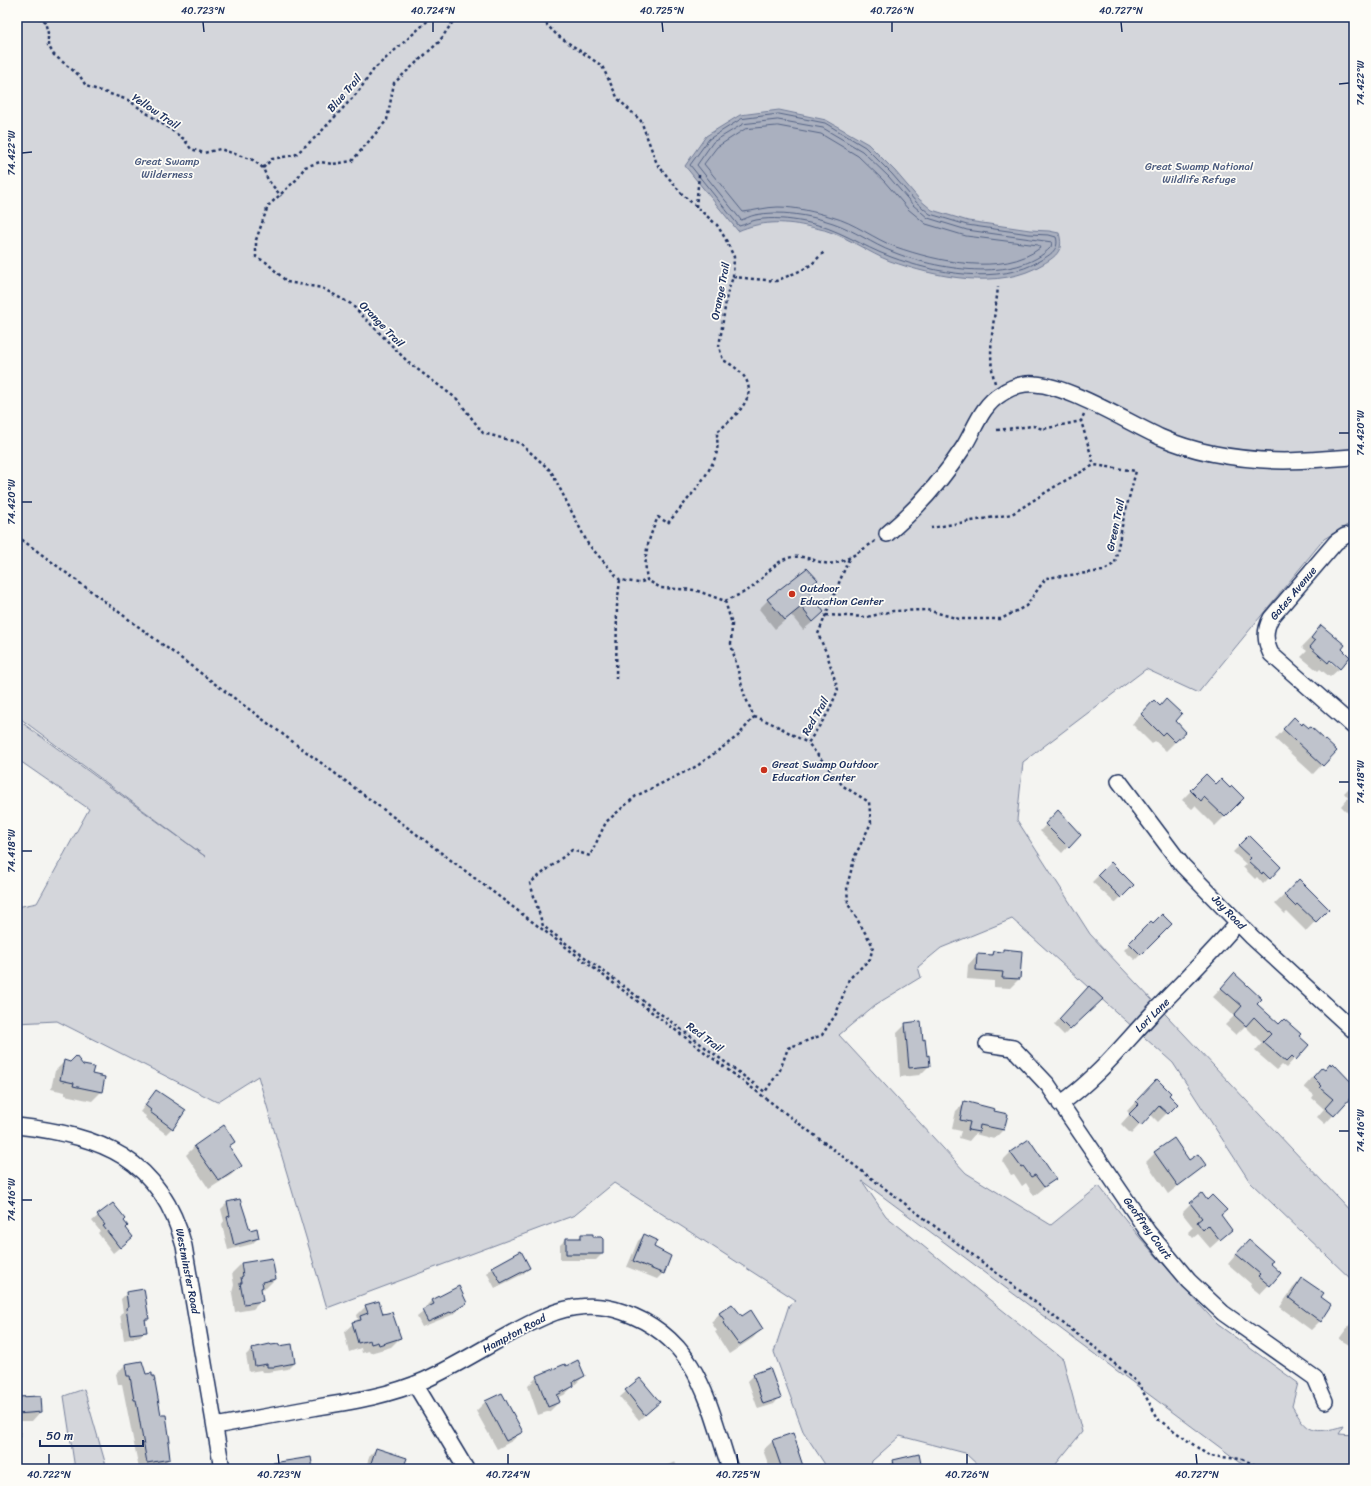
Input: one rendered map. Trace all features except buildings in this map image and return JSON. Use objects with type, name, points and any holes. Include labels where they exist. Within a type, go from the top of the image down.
[{"type":"street","points":[[887,534],[910,515],[935,487],[964,446],[988,405],[999,394],[1010,388],[1035,384],[1059,389],[1162,438],[1210,453],[1285,461],[1354,457]]},
{"type":"street","name":"Gates Avenue","points":[[1354,534],[1345,536],[1336,542],[1271,618],[1268,624],[1266,638],[1271,654],[1354,727]]},
{"type":"street","name":"Jay Road","points":[[1118,781],[1174,856],[1238,922],[1354,1031]]},
{"type":"street","name":"Lori Lane","points":[[1060,1104],[1080,1090],[1209,957],[1238,922]]},
{"type":"street","name":"Geoffrey Court","points":[[987,1044],[1013,1048],[1048,1084],[1060,1104],[1148,1232],[1189,1281],[1223,1313],[1315,1378],[1325,1401]]},
{"type":"street","name":"Westminster Road","points":[[17,1126],[38,1128],[74,1137],[117,1152],[139,1167],[168,1202],[178,1222],[184,1246],[222,1469]]},
{"type":"street","name":"Hampton Road","points":[[215,1426],[348,1403],[379,1395],[415,1384],[472,1356],[546,1316],[579,1306],[612,1308],[649,1323],[668,1336],[684,1354],[703,1389],[730,1469]]},
{"type":"street","points":[[415,1384],[466,1469]]},
{"type":"path","name":"Yellow Trail","points":[[38,17],[45,22],[48,33],[48,45],[54,55],[80,76],[86,86],[128,100],[184,139],[191,149],[204,153],[220,149],[253,160],[264,168]]},
{"type":"path","name":"Blue Trail","points":[[264,168],[272,159],[295,155],[318,135],[358,92],[374,69],[432,17]]},
{"type":"path","name":"Orange Trail","points":[[456,17],[439,42],[394,83],[387,120],[352,161],[333,164],[320,162],[305,168],[280,196],[268,206],[256,240],[256,257],[266,262],[287,282],[322,288],[351,304],[409,363],[457,399],[483,433],[520,443],[551,471],[588,544],[620,580]]},
{"type":"path","name":"Orange Trail","points":[[545,17],[547,25],[557,35],[602,66],[618,99],[641,121],[657,164],[683,196],[717,225],[734,257],[733,277],[727,294],[719,346],[724,360],[736,367],[745,377],[749,388],[747,403],[737,415],[717,432],[716,452],[708,471],[694,490],[668,523],[658,517],[649,538],[644,562],[647,580]]},
{"type":"path","points":[[264,168],[268,180],[280,196]]},
{"type":"path","points":[[696,207],[699,176]]},
{"type":"path","points":[[733,277],[776,281],[812,264],[824,252]]},
{"type":"path","points":[[998,287],[991,347],[991,369],[999,394]]},
{"type":"path","points":[[931,528],[1012,514],[1059,484],[1094,465],[1081,422],[1089,402]]},
{"type":"path","points":[[997,430],[1033,426],[1043,429],[1081,422]]},
{"type":"path","name":"Green Trail","points":[[826,615],[867,617],[893,610],[926,610],[959,619],[1001,619],[1026,606],[1046,578],[1103,571],[1115,563],[1123,521],[1136,472],[1094,465]]},
{"type":"path","points":[[616,679],[617,606],[620,580],[639,583],[647,580],[661,588],[695,590],[725,601],[751,588],[773,568],[787,558],[798,556],[811,558],[825,564],[837,563],[887,534]]},
{"type":"path","points":[[17,536],[419,836],[1097,1349],[1138,1383],[1159,1420],[1210,1456],[1242,1459],[1264,1469]]},
{"type":"path","name":"Red Trail","points":[[754,717],[738,736],[697,766],[636,796],[606,822],[590,856],[572,850],[530,883],[543,926],[765,1092],[780,1070],[788,1048],[822,1035],[836,1014],[849,979],[870,959],[872,946],[848,904],[847,886],[855,856],[871,823],[869,802],[843,786],[808,743],[828,713],[838,690],[827,654],[818,634],[850,556]]},
{"type":"path","points":[[725,601],[732,624],[730,644],[744,694],[754,717],[768,720],[784,731],[808,743]]},
{"type":"green space","points":[[17,17],[1354,17],[1354,521],[1324,539],[1198,693],[1146,669],[1023,762],[1017,820],[1090,934],[1354,1215],[1354,1282],[1250,1182],[1173,1063],[1012,919],[941,948],[918,967],[921,977],[875,1005],[839,1035],[966,1173],[1051,1225],[1099,1186],[1141,1239],[1217,1324],[1298,1383],[1292,1406],[1308,1427],[1319,1431],[1344,1426],[1339,1434],[1354,1435],[1354,1469],[1249,1469],[862,1181],[886,1216],[1063,1359],[1082,1432],[1052,1469],[982,1469],[965,1453],[900,1436],[872,1461],[870,1469],[828,1469],[803,1431],[774,1352],[789,1305],[796,1300],[614,1183],[575,1215],[327,1308],[258,1076],[217,1102],[57,1021],[17,1023],[17,907],[37,903],[89,809],[17,759],[17,719],[206,857],[17,716]]},
{"type":"green space","points":[[84,1389],[107,1469],[75,1469],[64,1396]]},
{"type":"water","points":[[779,110],[826,120],[868,144],[895,171],[919,199],[932,210],[968,221],[1059,233],[1061,244],[1058,252],[1048,261],[1026,272],[1007,277],[967,279],[908,267],[882,258],[838,235],[806,226],[789,223],[772,223],[755,225],[738,231],[685,166],[706,136],[740,115]]},
{"type":"place","name":"Outdoor Education Center","points":[[792,594]]},
{"type":"place","name":"Great Swamp Outdoor Education Center","points":[[764,770]]},
{"type":"park label","name":"Great Swamp Wilderness","points":[[167,167]]},
{"type":"park label","name":"Great Swamp National Wildlife Refuge","points":[[1199,172]]}]
